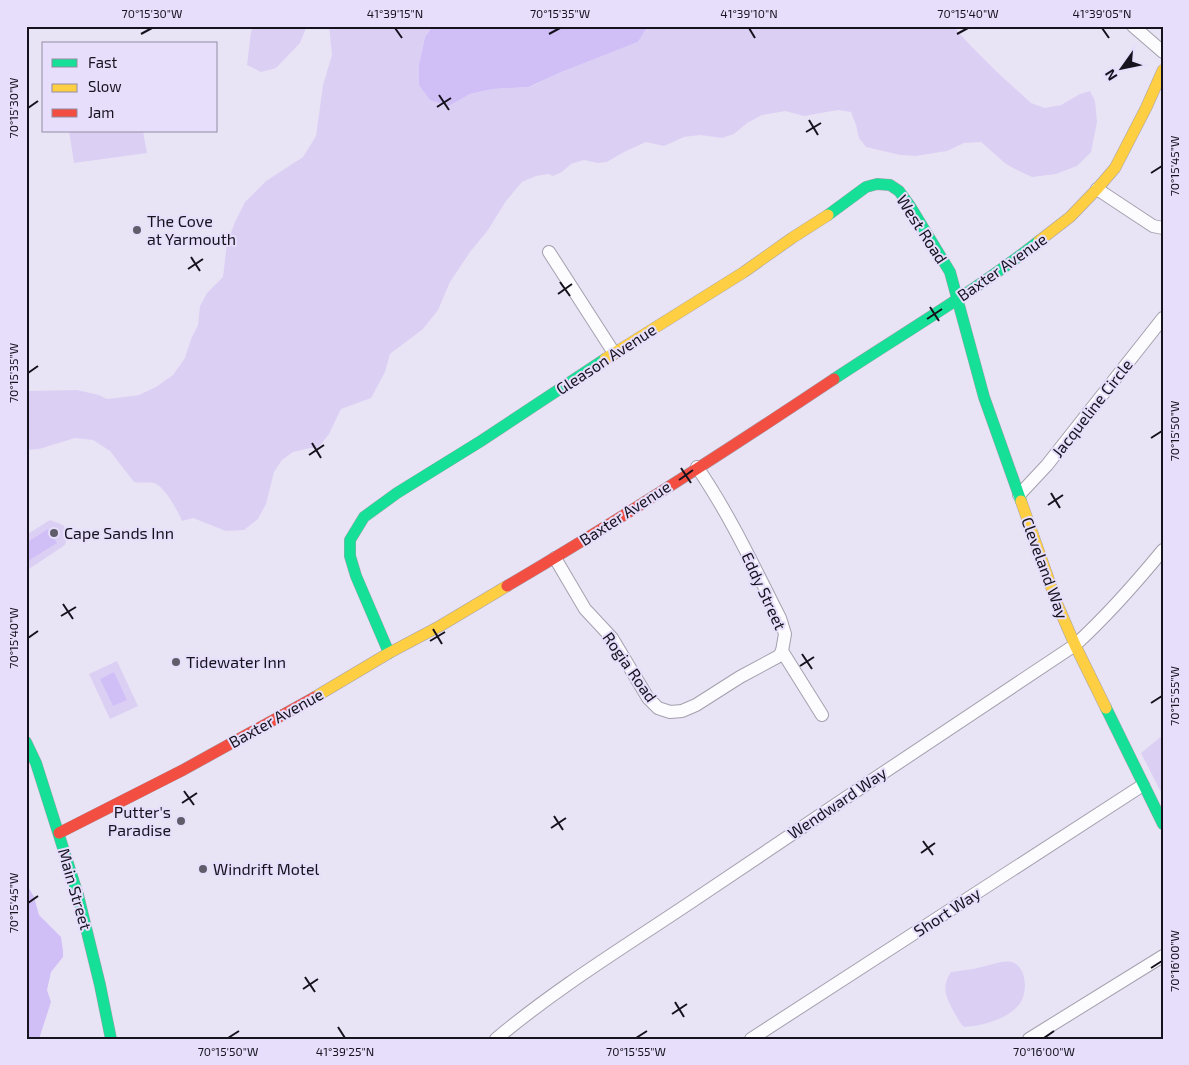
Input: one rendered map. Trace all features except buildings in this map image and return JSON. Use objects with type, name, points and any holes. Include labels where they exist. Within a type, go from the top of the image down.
[{"type":"street","points":[[1133,26],[1163,52]]},
{"type":"street","name":"Baxter Avenue","points":[[59,833],[183,770],[331,688],[555,558],[957,300],[1044,238],[1070,217],[1097,189],[1115,168],[1163,70]]},
{"type":"street","name":"West Road","points":[[866,186],[877,184],[890,185],[899,191],[950,272],[957,300]]},
{"type":"street","name":"Gleason Avenue","points":[[390,653],[356,576],[350,556],[350,540],[364,517],[397,493],[737,276],[840,207],[866,186]]},
{"type":"street","points":[[1097,189],[1153,226],[1163,228]]},
{"type":"street","points":[[550,252],[614,353]]},
{"type":"street","name":"Cleveland Way","points":[[957,300],[984,397],[1058,606],[1075,645],[1163,824]]},
{"type":"street","name":"Jacqueline Circle","points":[[1019,495],[1047,464],[1163,318]]},
{"type":"street","name":"Eddy Street","points":[[697,467],[728,516],[780,618],[785,634],[782,651],[822,715]]},
{"type":"street","name":"Wendward Way","points":[[496,1039],[518,1020],[574,980],[1075,645],[1096,626],[1134,585],[1163,550]]},
{"type":"street","name":"Rogia Road","points":[[555,558],[585,609],[612,638],[648,698],[658,708],[670,712],[682,711],[696,705],[740,677],[779,656],[782,651]]},
{"type":"street","name":"Main Street","points":[[26,742],[36,763],[78,895],[111,1039]]},
{"type":"street","name":"Short Way","points":[[751,1039],[1143,785]]},
{"type":"street","points":[[1029,1039],[1163,956]]},
{"type":"shaded area","points":[[253,26],[307,26],[300,43],[276,68],[261,72],[247,65]]},
{"type":"shaded area","points":[[329,26],[433,26],[425,37],[419,64],[449,106],[470,94],[493,89],[530,87],[559,73],[638,42],[648,26],[955,26],[972,47],[1031,103],[1045,108],[1061,105],[1080,94],[1090,91],[1095,101],[1097,122],[1091,152],[1077,166],[1056,174],[1032,177],[1006,164],[981,142],[964,143],[947,151],[916,156],[900,155],[866,147],[859,138],[851,112],[838,110],[804,116],[785,111],[762,115],[747,123],[734,134],[722,138],[700,135],[684,137],[664,146],[646,142],[607,162],[598,163],[584,160],[571,164],[562,172],[553,176],[548,174],[536,176],[522,182],[506,201],[488,230],[470,252],[450,282],[438,310],[423,329],[390,354],[385,372],[371,398],[341,409],[329,434],[318,448],[293,452],[282,460],[274,472],[266,504],[258,519],[244,530],[226,531],[193,518],[182,521],[174,505],[158,485],[134,482],[110,451],[93,440],[75,438],[39,449],[26,450],[26,391],[77,390],[99,395],[107,399],[139,395],[156,387],[173,375],[185,358],[198,325],[200,306],[207,293],[223,277],[227,243],[245,202],[266,181],[303,157],[316,136],[323,85],[332,55]]},
{"type":"shaded area","points":[[433,26],[648,26],[638,42],[529,87],[493,89],[470,94],[449,106],[430,100],[419,85],[419,64],[425,37]]},
{"type":"shaded area","points":[[69,132],[143,132],[147,153],[74,163]]},
{"type":"shaded area","points":[[50,520],[63,525],[68,533],[65,545],[26,571],[26,535]]},
{"type":"shaded area","points":[[48,529],[57,543],[28,561],[26,559],[26,543]]},
{"type":"shaded area","points":[[117,661],[138,706],[110,719],[89,674]]},
{"type":"shaded area","points":[[114,672],[127,700],[113,706],[100,679]]},
{"type":"shaded area","points":[[1163,735],[1163,796],[1141,753]]},
{"type":"shaded area","points":[[26,883],[34,897],[39,915],[61,937],[63,951],[63,957],[51,972],[47,990],[51,1002],[39,1039],[26,1039]]},
{"type":"shaded area","points":[[1001,962],[1012,962],[1021,970],[1025,982],[1024,996],[1013,1011],[1000,1019],[986,1024],[964,1027],[947,998],[945,988],[951,972]]},
{"type":"traffic: fast","points":[[828,215],[866,187],[877,184],[890,185],[899,191],[910,206],[950,272],[984,397],[1021,501]]},
{"type":"traffic: fast","points":[[834,379],[964,295],[1039,241]]},
{"type":"traffic: fast","points":[[389,653],[356,576],[350,556],[350,540],[364,517],[397,493],[481,441],[605,359]]},
{"type":"traffic: fast","points":[[1106,708],[1163,824]]},
{"type":"traffic: fast","points":[[26,742],[36,763],[78,895],[111,1039]]},
{"type":"traffic: slow","points":[[1039,241],[1070,217],[1115,168],[1163,70]]},
{"type":"traffic: slow","points":[[605,359],[744,272],[828,215]]},
{"type":"traffic: slow","points":[[1021,501],[1058,606],[1106,708]]},
{"type":"traffic: slow","points":[[315,697],[507,586]]},
{"type":"traffic: jam","points":[[507,586],[672,485],[834,379]]},
{"type":"traffic: jam","points":[[59,833],[183,770],[315,697]]},
{"type":"place","name":"The Cove at Yarmouth","points":[[137,230]]},
{"type":"place","name":"Cape Sands Inn","points":[[54,533]]},
{"type":"place","name":"Tidewater Inn","points":[[176,662]]},
{"type":"place","name":"Putter's Paradise","points":[[181,821]]},
{"type":"place","name":"Windrift Motel","points":[[203,869]]}]
